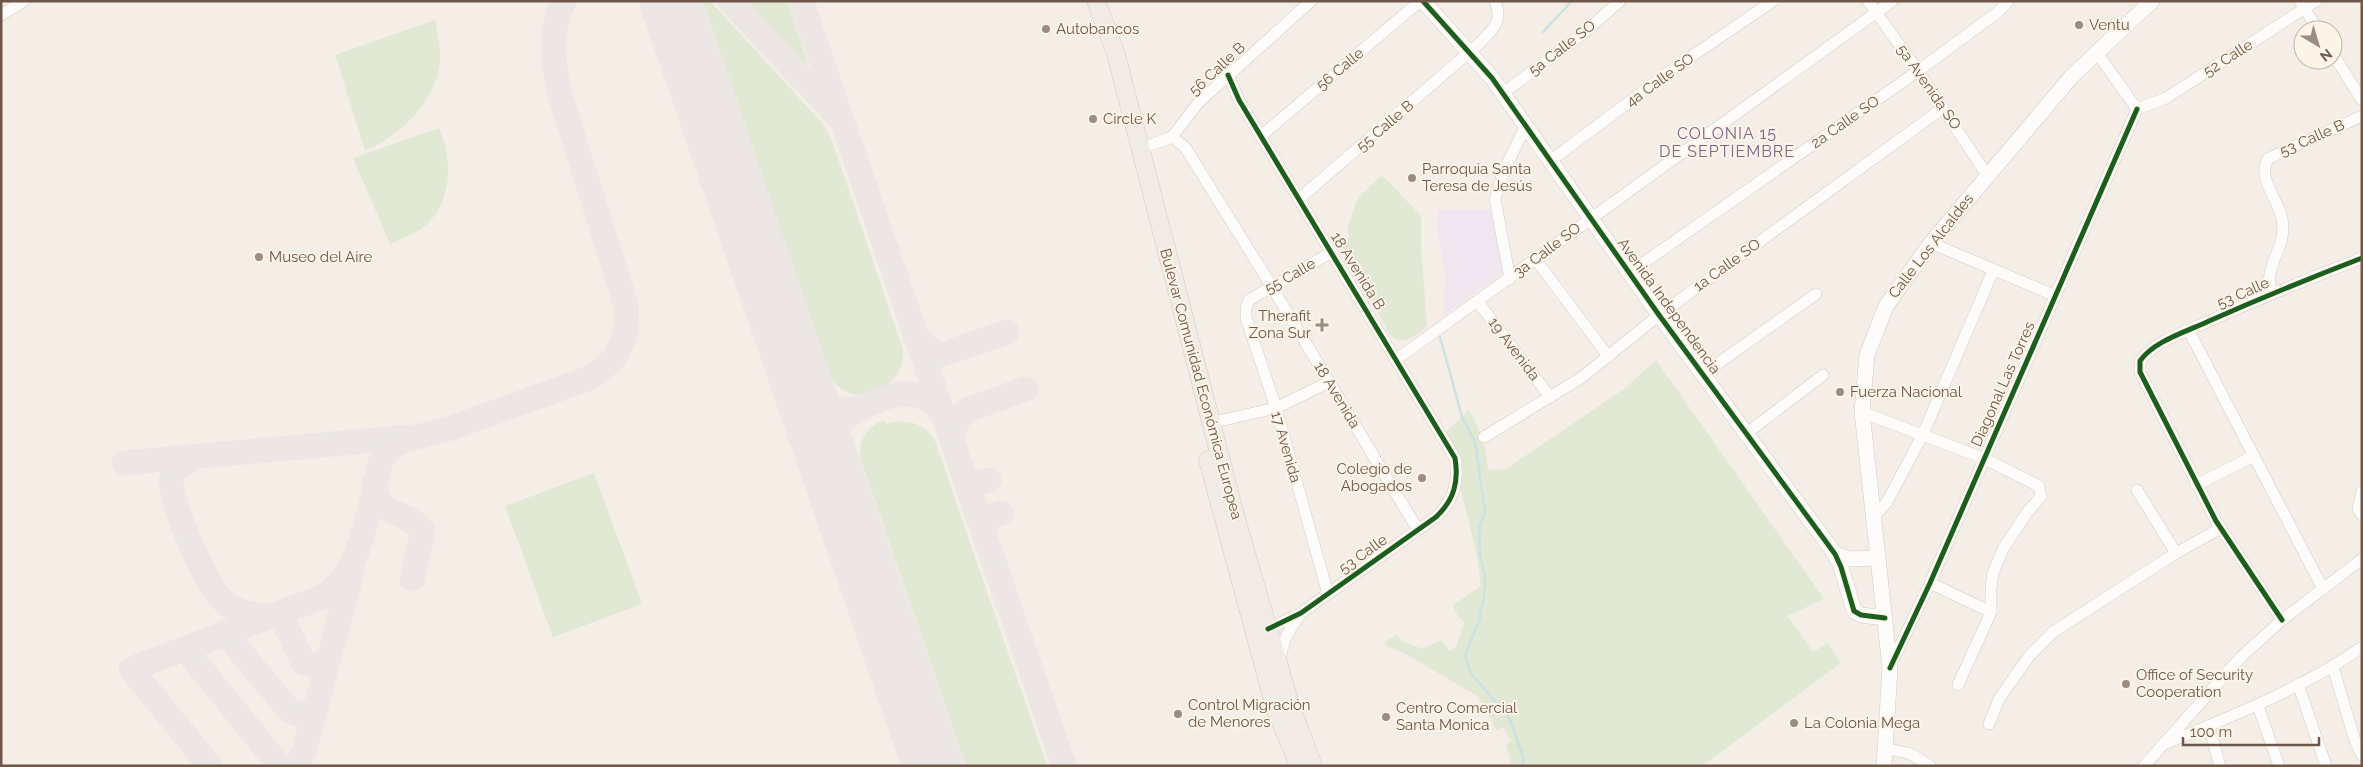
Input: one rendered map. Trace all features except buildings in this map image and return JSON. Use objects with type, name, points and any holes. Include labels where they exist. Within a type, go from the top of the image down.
[{"type":"main road","name":"Bulevar Comunidad Económica Europea","points":[[1084,1],[1100,39],[1114,88],[1228,514],[1275,708],[1299,766]]},
{"type":"main road","name":"Bulevar Comunidad Económica Europea","points":[[1096,1],[1116,54],[1210,423],[1228,514],[1268,630],[1290,704],[1313,766]]},
{"type":"main road","name":"Avenida Independencia","points":[[1421,1],[1470,52],[1503,93],[1659,315],[1835,554],[1841,567],[1854,611],[1861,615],[1885,618]]},
{"type":"main road","name":"Calle Los Alcaldes","points":[[1884,766],[1890,668],[1876,558],[1862,412],[1868,355],[1886,306],[1931,242],[2072,76],[2152,1]]},
{"type":"main road","points":[[1835,554],[1850,559],[1876,558]]},
{"type":"street","points":[[1,15],[24,1]]},
{"type":"street","name":"56 Calle B","points":[[1172,138],[1198,103],[1311,1]]},
{"type":"street","name":"56 Calle","points":[[1261,136],[1421,1]]},
{"type":"street","name":"55 Calle B","points":[[1299,200],[1470,52],[1497,24],[1500,13],[1495,1]]},
{"type":"street","name":"4a Calle SO","points":[[1550,161],[1676,67],[1773,1]]},
{"type":"street","name":"5a Avenida SO","points":[[1868,1],[1918,71],[1987,175]]},
{"type":"street","name":"3a Calle SO","points":[[1397,359],[1892,1]]},
{"type":"street","name":"2a Calle SO","points":[[1629,273],[1918,71],[1998,12],[2008,1]]},
{"type":"street","name":"52 Calle","points":[[2137,109],[2166,98],[2302,5],[2316,1]]},
{"type":"street","name":"5a Calle SO","points":[[1503,93],[1585,32],[1616,2]]},
{"type":"street","points":[[2302,5],[2312,20]]},
{"type":"street","points":[[2097,53],[2137,109]]},
{"type":"street","points":[[2343,70],[2362,100]]},
{"type":"street","name":"18 Avenida B","points":[[1228,75],[1261,136],[1455,458],[1456,482]]},
{"type":"street","name":"1a Calle SO","points":[[1484,437],[1581,378],[1659,315],[1943,108]]},
{"type":"street","name":"Diagonal Las Torres","points":[[1890,668],[1930,583],[2137,109]]},
{"type":"street","name":"53 Calle B","points":[[2271,294],[2270,276],[2283,235],[2282,217],[2264,172],[2264,163],[2269,158],[2362,116]]},
{"type":"street","points":[[1510,279],[1494,199],[1504,170],[1526,126]]},
{"type":"street","points":[[1140,149],[1172,138]]},
{"type":"street","name":"18 Avenida","points":[[1172,138],[1185,147],[1272,287],[1418,530]]},
{"type":"street","points":[[1931,242],[1993,271],[2056,296]]},
{"type":"street","name":"55 Calle","points":[[1248,300],[1332,252]]},
{"type":"street","name":"53 Calle","points":[[2196,485],[2140,372],[2140,361],[2154,347],[2271,294],[2362,258]]},
{"type":"street","points":[[1536,260],[1608,356]]},
{"type":"street","points":[[1872,519],[1887,502],[1923,434],[1993,271]]},
{"type":"street","points":[[1703,374],[1816,294]]},
{"type":"street","name":"17 Avenida","points":[[1248,300],[1246,318],[1276,408],[1328,594]]},
{"type":"street","name":"19 Avenida","points":[[1478,302],[1550,397]]},
{"type":"street","points":[[2189,331],[2323,589]]},
{"type":"street","points":[[1747,433],[1823,375]]},
{"type":"street","points":[[1210,423],[1276,408],[1329,382]]},
{"type":"street","points":[[1862,412],[1983,458],[2039,486],[2041,496],[2026,514],[2003,549],[1993,573],[1990,588],[1992,612],[1958,685]]},
{"type":"street","points":[[2254,456],[2196,485],[2220,528],[2282,620]]},
{"type":"street","name":"53 Calle","points":[[1268,630],[1301,613],[1436,517],[1449,503],[1456,482]]},
{"type":"street","points":[[2137,490],[2176,553]]},
{"type":"street","points":[[2362,491],[2358,509],[2362,515]]},
{"type":"street","points":[[1990,724],[1999,698],[2030,655],[2053,632],[2176,553],[2220,528]]},
{"type":"street","points":[[2147,764],[2241,657],[2282,620],[2362,560]]},
{"type":"street","points":[[1930,583],[1992,612]]},
{"type":"street","name":"53 Calle","points":[[1278,666],[1282,647],[1290,629],[1301,613]]},
{"type":"street","points":[[2162,745],[2258,706],[2333,667],[2362,647]]},
{"type":"street","points":[[2333,667],[2362,755]]},
{"type":"street","points":[[2298,684],[2326,766]]},
{"type":"street","points":[[2258,706],[2279,766]]},
{"type":"street","points":[[2210,726],[2220,766]]},
{"type":"street","points":[[1886,748],[1911,754],[1930,766]]},
{"type":"shaded area","points":[[1438,209],[1490,210],[1504,272],[1444,315],[1445,276],[1437,230]]},
{"type":"green space","points":[[703,1],[710,1],[823,124],[831,138],[903,350],[902,364],[896,376],[876,392],[864,395],[851,394],[840,388],[830,376]]},
{"type":"green space","points":[[743,1],[787,1],[808,63],[801,64]]},
{"type":"green space","points":[[435,20],[440,51],[439,70],[426,100],[405,125],[379,144],[365,150],[335,55]]},
{"type":"green space","points":[[439,128],[447,154],[448,168],[445,195],[440,207],[422,228],[390,244],[353,158]]},
{"type":"green space","points":[[1382,175],[1421,216],[1421,250],[1427,326],[1405,340],[1400,340],[1390,335],[1342,248],[1349,237],[1348,227],[1357,199]]},
{"type":"green space","points":[[1656,360],[1824,599],[1787,616],[1813,652],[1827,643],[1841,663],[1702,766],[1512,766],[1506,745],[1511,741],[1503,727],[1497,731],[1486,709],[1476,695],[1402,652],[1388,647],[1385,642],[1396,635],[1403,642],[1423,649],[1441,640],[1449,651],[1456,647],[1465,622],[1458,617],[1453,605],[1481,586],[1477,555],[1460,487],[1460,460],[1446,432],[1469,410],[1482,439],[1488,470],[1506,469],[1624,389]]},
{"type":"green space","points":[[884,420],[886,424],[900,421],[914,423],[926,429],[935,441],[1047,766],[966,766],[860,457],[861,445],[866,434]]},
{"type":"green space","points":[[594,473],[642,604],[553,637],[505,506]]},
{"type":"waterway","points":[[1543,32],[1572,1]]},
{"type":"waterway","points":[[1440,337],[1462,417],[1475,442],[1485,512],[1479,529],[1480,554],[1485,578],[1484,598],[1479,621],[1465,656],[1470,672],[1510,719],[1523,757],[1523,766]]},
{"type":"taxiway","points":[[210,766],[131,669],[325,596],[338,584],[356,552],[368,516],[381,461],[389,449],[399,442],[451,428],[590,378],[613,360],[622,343],[627,327],[626,305],[560,95],[555,71],[554,36],[559,12],[564,1]]},
{"type":"taxiway","points":[[730,1],[836,115]]},
{"type":"taxiway","points":[[801,1],[1064,766]]},
{"type":"taxiway","points":[[916,337],[934,353],[941,355],[1007,332]]},
{"type":"taxiway","points":[[950,435],[960,417],[967,410],[1026,389]]},
{"type":"taxiway","points":[[804,392],[836,409],[858,409]]},
{"type":"taxiway","points":[[829,464],[830,446],[836,430],[849,416],[869,404],[892,396],[911,394],[925,398],[943,414]]},
{"type":"taxiway","points":[[124,463],[409,437]]},
{"type":"taxiway","points":[[196,457],[177,470],[172,476],[171,485],[187,535],[203,570],[216,593],[227,604],[248,614],[271,616]]},
{"type":"taxiway","points":[[964,478],[977,484],[989,480]]},
{"type":"taxiway","points":[[374,483],[378,498],[384,507],[409,519],[423,530],[412,579]]},
{"type":"taxiway","points":[[976,512],[989,518],[1001,513]]},
{"type":"taxiway","points":[[296,766],[304,751],[352,572]]},
{"type":"taxiway","points":[[280,614],[303,662],[316,666],[329,658]]},
{"type":"taxiway","points":[[224,632],[289,710],[300,715],[313,710],[317,705]]},
{"type":"taxiway","points":[[185,649],[280,766]]},
{"type":"runway","points":[[670,1],[933,766]]},
{"type":"cycle path","points":[[1423,1],[1492,78],[1659,315],[1835,554],[1841,567],[1854,611],[1861,615],[1885,618]]},
{"type":"cycle path","points":[[1228,75],[1239,100],[1455,458],[1456,467],[1454,490],[1447,504],[1436,517],[1301,613],[1268,629]]},
{"type":"cycle path","points":[[1890,668],[1930,583],[2137,109]]},
{"type":"cycle path","points":[[2282,620],[2216,521],[2140,372],[2140,361],[2162,342],[2362,258]]},
{"type":"place","name":"Ventu","points":[[2079,25]]},
{"type":"place","name":"Autobancos","points":[[1046,29]]},
{"type":"place","name":"Circle K","points":[[1093,119]]},
{"type":"place","name":"Parroquia Santa Teresa de Jesús","points":[[1412,178]]},
{"type":"place","name":"Museo del Aire","points":[[259,257]]},
{"type":"place","name":"Therafit Zona Sur","points":[[1322,325]]},
{"type":"place","name":"Fuerza Nacional","points":[[1840,392]]},
{"type":"place","name":"Colegio de Abogados","points":[[1422,478]]},
{"type":"place","name":"Office of Security Cooperation","points":[[2126,684]]},
{"type":"place","name":"Control Migración de Menores","points":[[1178,714]]},
{"type":"place","name":"Centro Comercial Santa Monica","points":[[1386,717]]},
{"type":"place","name":"La Colonia Mega","points":[[1794,723]]},
{"type":"district","name":"COLONIA 15 DE SEPTIEMBRE","points":[[1727,142]]}]
